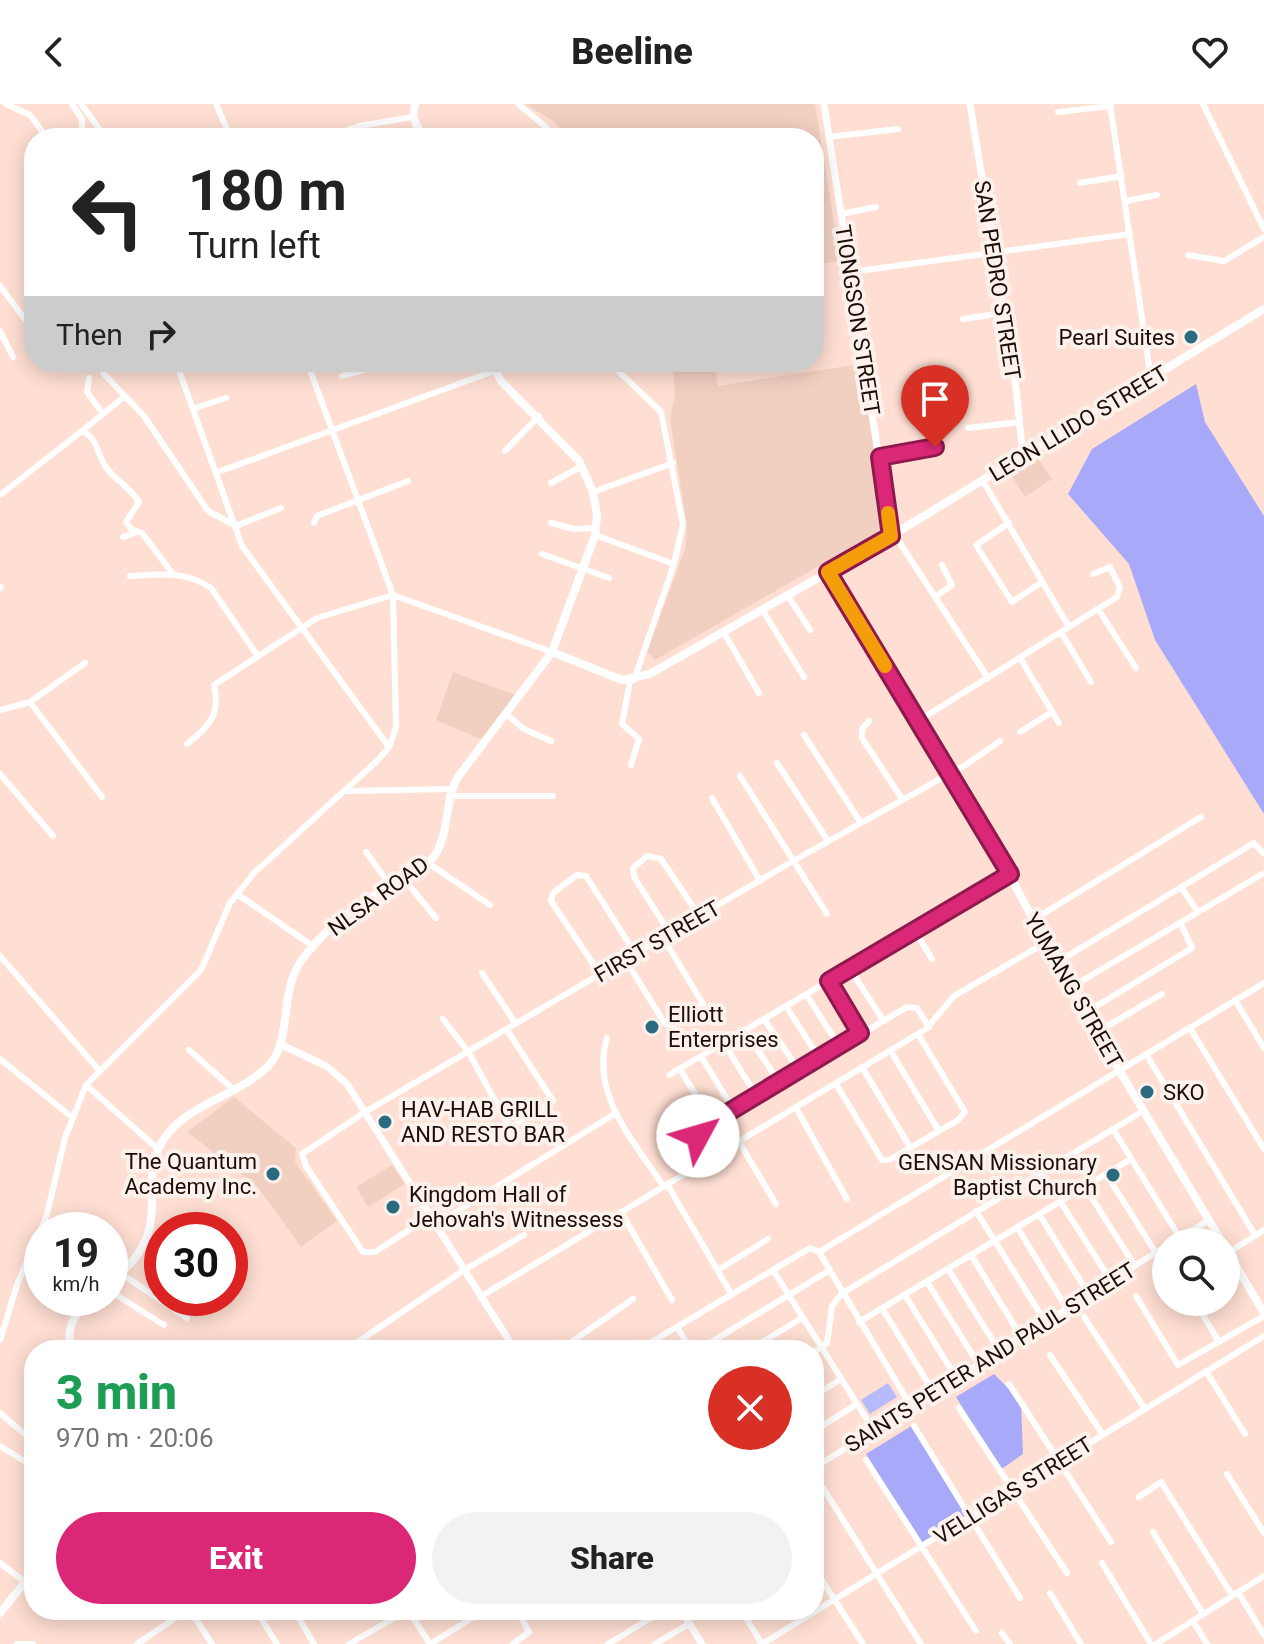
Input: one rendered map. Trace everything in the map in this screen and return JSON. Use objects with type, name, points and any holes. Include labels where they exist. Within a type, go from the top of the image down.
[{"type":"main road","points":[[415,104],[415,128]]},
{"type":"main road","name":"LEON LLIDO STREET","points":[[632,680],[724,633],[893,535],[1264,309]]},
{"type":"main road","name":"NLSA ROAD","points":[[280,1044],[289,983],[313,946],[347,915],[428,863],[442,839],[450,792],[552,652],[596,532],[593,492],[582,466],[498,372]]},
{"type":"main road","name":"YUMANG STREET","points":[[828,572],[1010,874],[1070,988],[1214,1228]]},
{"type":"main road","points":[[552,652],[632,680]]},
{"type":"main road","points":[[128,1265],[151,1231],[158,1149],[183,1119],[272,1062],[280,1044]]},
{"type":"main road","points":[[1240,1273],[1264,1315]]},
{"type":"main road","points":[[68,1340],[70,1325],[77,1316]]},
{"type":"main road","points":[[0,1613],[24,1583]]},
{"type":"street","points":[[6,104],[30,115],[40,128]]},
{"type":"street","points":[[72,104],[82,119],[82,128]]},
{"type":"street","points":[[81,104],[99,128]]},
{"type":"street","points":[[216,104],[227,128]]},
{"type":"street","points":[[518,104],[547,128]]},
{"type":"street","name":"TIONGSON STREET","points":[[824,104],[893,535]]},
{"type":"street","name":"SAN PEDRO STREET","points":[[970,104],[1023,456]]},
{"type":"street","points":[[1203,104],[1264,229]]},
{"type":"street","points":[[1058,112],[1111,105],[1151,379]]},
{"type":"street","points":[[353,128],[413,117]]},
{"type":"street","points":[[829,137],[898,129]]},
{"type":"street","points":[[1080,183],[1122,176]]},
{"type":"street","points":[[1126,201],[1157,195]]},
{"type":"street","points":[[841,214],[876,207]]},
{"type":"street","points":[[851,272],[1130,234]]},
{"type":"street","points":[[1188,255],[1224,261],[1264,237]]},
{"type":"street","points":[[0,286],[24,318]]},
{"type":"street","points":[[963,319],[1003,313]]},
{"type":"street","points":[[0,331],[13,357]]},
{"type":"street","points":[[180,372],[248,555],[304,625],[389,747]]},
{"type":"street","points":[[0,1340],[18,1282],[46,1218],[62,1146],[86,1085],[98,1069],[201,970],[227,909],[237,894],[287,840],[346,791],[389,747],[396,727],[393,595],[310,372]]},
{"type":"street","points":[[342,376],[356,372]]},
{"type":"street","points":[[218,472],[331,432],[477,372]]},
{"type":"street","points":[[619,372],[661,412],[683,524],[674,564],[632,680],[622,724],[639,739],[631,765]]},
{"type":"street","points":[[103,373],[144,416],[208,511],[236,526],[281,508]]},
{"type":"street","points":[[89,378],[87,392],[103,414]]},
{"type":"street","points":[[0,495],[125,396]]},
{"type":"street","points":[[195,408],[226,398]]},
{"type":"street","points":[[505,451],[539,416]]},
{"type":"street","points":[[968,428],[1019,422]]},
{"type":"street","points":[[82,431],[90,434],[98,445],[103,463],[136,496],[138,507],[126,522],[131,529],[142,533],[173,574]]},
{"type":"street","points":[[880,457],[939,445]]},
{"type":"street","points":[[593,492],[673,463]]},
{"type":"street","points":[[551,483],[582,466]]},
{"type":"street","points":[[314,523],[317,516],[408,481]]},
{"type":"street","points":[[983,481],[1069,627]]},
{"type":"street","points":[[551,523],[596,532],[674,564]]},
{"type":"street","points":[[1009,523],[976,545],[1012,602],[1042,582]]},
{"type":"street","points":[[123,537],[142,533]]},
{"type":"street","points":[[893,535],[988,678]]},
{"type":"street","points":[[542,554],[609,578]]},
{"type":"street","points":[[935,597],[952,585],[942,565]]},
{"type":"street","points":[[918,721],[1117,597],[1120,588],[1110,567],[1093,574]]},
{"type":"street","points":[[130,576],[173,574],[191,578],[211,588],[257,655]]},
{"type":"street","points":[[187,744],[212,722],[217,711],[214,685],[304,625],[329,613],[393,595],[552,652]]},
{"type":"street","points":[[788,596],[810,630]]},
{"type":"street","points":[[1098,609],[1136,668]]},
{"type":"street","points":[[763,611],[804,677]]},
{"type":"street","points":[[1061,632],[1091,682]]},
{"type":"street","points":[[724,633],[759,693]]},
{"type":"street","points":[[1020,658],[1059,723]]},
{"type":"street","points":[[0,710],[30,702],[85,663]]},
{"type":"street","points":[[30,702],[102,797]]},
{"type":"street","points":[[1020,732],[1052,712]]},
{"type":"street","points":[[507,715],[524,729],[551,741]]},
{"type":"street","points":[[869,721],[860,732],[862,738],[902,799]]},
{"type":"street","points":[[804,735],[861,823]]},
{"type":"street","name":"FIRST STREET","points":[[430,1216],[375,1252],[363,1252],[301,1157],[304,1151],[365,1112],[793,861],[950,773],[1000,741]]},
{"type":"street","points":[[777,763],[828,841]]},
{"type":"street","points":[[0,774],[53,836]]},
{"type":"street","points":[[740,776],[827,914]]},
{"type":"street","points":[[346,791],[553,796]]},
{"type":"street","points":[[712,798],[760,881]]},
{"type":"street","points":[[1033,920],[1201,817]]},
{"type":"street","points":[[1056,963],[1254,843],[1264,854]]},
{"type":"street","points":[[366,852],[390,885]]},
{"type":"street","points":[[625,959],[665,1024],[675,1024],[703,1004],[634,877],[633,868],[647,856],[661,859],[700,917]]},
{"type":"street","points":[[428,863],[490,905]]},
{"type":"street","points":[[1070,988],[1264,873]]},
{"type":"street","points":[[669,1075],[1010,874]]},
{"type":"street","points":[[600,974],[551,901],[553,893],[577,875],[586,876],[635,953]]},
{"type":"street","points":[[403,878],[436,918]]},
{"type":"street","points":[[1181,887],[1198,912]]},
{"type":"street","points":[[237,894],[313,946]]},
{"type":"street","points":[[1085,1013],[1192,948],[1181,924]]},
{"type":"street","points":[[915,931],[932,959]]},
{"type":"street","points":[[480,1297],[918,1034],[929,1027],[954,996],[1045,943]]},
{"type":"street","points":[[0,956],[98,1069]]},
{"type":"street","points":[[850,969],[883,1020]]},
{"type":"street","points":[[482,973],[516,1024]]},
{"type":"street","points":[[829,981],[860,1033]]},
{"type":"street","points":[[819,1252],[1264,983]]},
{"type":"street","points":[[806,994],[839,1046]]},
{"type":"street","points":[[1097,1032],[1162,994]]},
{"type":"street","points":[[1235,1000],[1264,1048]]},
{"type":"street","points":[[786,1006],[819,1058]]},
{"type":"street","points":[[713,1157],[697,1132],[778,1081],[883,1020],[914,1006],[929,1027]]},
{"type":"street","points":[[443,1019],[469,1053],[510,1128],[553,1101],[507,1030]]},
{"type":"street","points":[[764,1019],[798,1069]]},
{"type":"street","points":[[1190,1028],[1264,1149]]},
{"type":"street","points":[[745,1030],[778,1081]]},
{"type":"street","points":[[836,1084],[882,1160],[889,1160],[939,1131],[965,1112],[918,1034]]},
{"type":"street","points":[[607,1038],[600,1069],[616,1113],[732,1295]]},
{"type":"street","points":[[723,1042],[756,1095]]},
{"type":"street","points":[[280,1044],[336,1072],[365,1112],[508,1340]]},
{"type":"street","points":[[189,1050],[233,1089]]},
{"type":"street","points":[[890,1050],[939,1131]]},
{"type":"street","points":[[1146,1054],[1255,1235]]},
{"type":"street","points":[[701,1056],[733,1109]]},
{"type":"street","points":[[0,1059],[73,1118]]},
{"type":"street","points":[[862,1067],[910,1147]]},
{"type":"street","points":[[680,1069],[712,1122]]},
{"type":"street","points":[[86,1085],[158,1149]]},
{"type":"street","points":[[796,1108],[847,1199]]},
{"type":"street","points":[[824,1345],[828,1340],[832,1306],[841,1294],[1143,1111]]},
{"type":"street","points":[[435,1225],[616,1113]]},
{"type":"street","points":[[1113,1129],[1170,1228]]},
{"type":"street","points":[[739,1142],[776,1204]]},
{"type":"street","points":[[859,1322],[1131,1159]]},
{"type":"street","points":[[1106,1174],[1152,1247]]},
{"type":"street","points":[[1085,1187],[1135,1266]]},
{"type":"street","points":[[1060,1201],[1111,1281]]},
{"type":"street","points":[[976,1211],[1046,1323]]},
{"type":"street","points":[[621,1212],[672,1300]]},
{"type":"street","points":[[1039,1214],[1089,1295]]},
{"type":"street","points":[[1196,1228],[1209,1220]]},
{"type":"street","points":[[1017,1227],[1067,1309]]},
{"type":"street","points":[[1240,1244],[1264,1230]]},
{"type":"street","points":[[361,1340],[464,1270],[524,1235]]},
{"type":"street","points":[[718,1270],[768,1239]]},
{"type":"street","points":[[655,1340],[810,1248],[819,1252],[841,1294],[912,1408]]},
{"type":"street","points":[[971,1255],[1022,1338]]},
{"type":"street","name":"SAINTS PETER AND PAUL STREET","points":[[824,1462],[1152,1255]]},
{"type":"street","points":[[948,1269],[1000,1352]]},
{"type":"street","points":[[773,1270],[816,1340]]},
{"type":"street","points":[[714,1340],[830,1270]]},
{"type":"street","points":[[128,1278],[187,1318]]},
{"type":"street","points":[[927,1282],[979,1365]]},
{"type":"street","points":[[905,1295],[957,1379]]},
{"type":"street","points":[[1136,1296],[1178,1365],[1264,1315]]},
{"type":"street","points":[[574,1340],[633,1299]]},
{"type":"street","points":[[128,1302],[164,1325]]},
{"type":"street","points":[[882,1308],[934,1393]]},
{"type":"street","points":[[1203,1316],[1219,1342]]},
{"type":"street","points":[[1084,1317],[1145,1409]]},
{"type":"street","points":[[766,1340],[802,1318]]},
{"type":"street","points":[[677,1327],[685,1340]]},
{"type":"street","name":"VELLIGAS STREET","points":[[824,1607],[1264,1336]]},
{"type":"street","points":[[824,1353],[874,1431]]},
{"type":"street","points":[[1050,1355],[1103,1435]]},
{"type":"street","points":[[1206,1371],[1245,1434]]},
{"type":"street","points":[[824,1390],[841,1379]]},
{"type":"street","points":[[1009,1384],[1111,1542]]},
{"type":"street","points":[[824,1425],[857,1404]]},
{"type":"street","points":[[959,1408],[1067,1573]]},
{"type":"street","points":[[0,1413],[24,1433]]},
{"type":"street","points":[[914,1426],[1020,1598]]},
{"type":"street","points":[[0,1446],[24,1461]]},
{"type":"street","points":[[866,1460],[976,1631]]},
{"type":"street","points":[[1227,1474],[1264,1533]]},
{"type":"street","points":[[1139,1497],[1161,1482],[1264,1635]]},
{"type":"street","points":[[824,1490],[921,1644]]},
{"type":"street","points":[[1153,1532],[1203,1614]]},
{"type":"street","points":[[0,1563],[24,1581]]},
{"type":"street","points":[[1102,1563],[1153,1644],[1264,1576]]},
{"type":"street","points":[[824,1583],[863,1644]]},
{"type":"street","points":[[1050,1593],[1081,1644]]},
{"type":"street","points":[[137,1644],[147,1641],[175,1620]]},
{"type":"street","points":[[196,1620],[212,1644]]},
{"type":"street","points":[[262,1620],[277,1644]]},
{"type":"street","points":[[300,1620],[314,1644]]},
{"type":"street","points":[[349,1644],[391,1620]]},
{"type":"street","points":[[414,1620],[430,1644],[469,1620]]},
{"type":"street","points":[[513,1644],[529,1632],[522,1620]]},
{"type":"street","points":[[608,1644],[617,1642],[649,1620]]},
{"type":"street","points":[[687,1620],[702,1644]]},
{"type":"street","points":[[747,1620],[762,1644]]},
{"type":"street","name":"VELLIGAS STREET","points":[[762,1644],[802,1620]]},
{"type":"street","points":[[1193,1621],[1207,1644]]},
{"type":"street","points":[[655,1644],[689,1624]]},
{"type":"street","points":[[1002,1633],[1010,1644]]},
{"type":"street","points":[[361,1637],[365,1644]]},
{"type":"street","points":[[17,1644],[33,1644]]},
{"type":"shaded area","points":[[525,104],[815,104],[819,128],[560,128]]},
{"type":"shaded area","points":[[824,161],[840,261],[824,263]]},
{"type":"shaded area","points":[[860,364],[887,527],[655,660],[647,652],[685,549],[687,528],[670,418],[675,394],[673,372],[715,372],[718,386]]},
{"type":"shaded area","points":[[1196,384],[1205,422],[1264,516],[1264,814],[1155,640],[1129,564],[1068,494],[1092,449]]},
{"type":"shaded area","points":[[1037,457],[1052,479],[1025,497],[1011,475]]},
{"type":"shaded area","points":[[453,672],[521,697],[485,741],[436,720]]},
{"type":"shaded area","name":"The Quantum Academy Inc.","points":[[234,1097],[296,1148],[295,1162],[337,1221],[301,1247],[257,1186],[187,1132]]},
{"type":"shaded area","points":[[392,1165],[405,1184],[368,1207],[356,1187]]},
{"type":"shaded area","points":[[994,1374],[1021,1401],[1023,1454],[1000,1470],[956,1397]]},
{"type":"shaded area","points":[[888,1383],[897,1397],[870,1414],[861,1400]]},
{"type":"shaded area","points":[[913,1425],[967,1518],[923,1545],[866,1454]]},
{"type":"slow traffic","points":[[885,666],[828,572],[891,536],[888,513]]},
{"type":"place","name":"Pearl Suites","points":[[1191,337]]},
{"type":"place","name":"Elliott Enterprises","points":[[652,1027]]},
{"type":"place","name":"SKO","points":[[1147,1092]]},
{"type":"place","name":"HAV-HAB GRILL AND RESTO BAR","points":[[385,1122]]},
{"type":"place","name":"The Quantum Academy Inc.","points":[[273,1174]]},
{"type":"place","name":"GENSAN Missionary Baptist Church","points":[[1113,1175]]},
{"type":"place","name":"Kingdom Hall of Jehovah's Witnessess","points":[[393,1207]]},
{"type":"route","points":[[698,1136],[699,1130],[860,1033],[829,981],[1010,874],[828,572],[891,536],[880,457],[935,447]]}]
